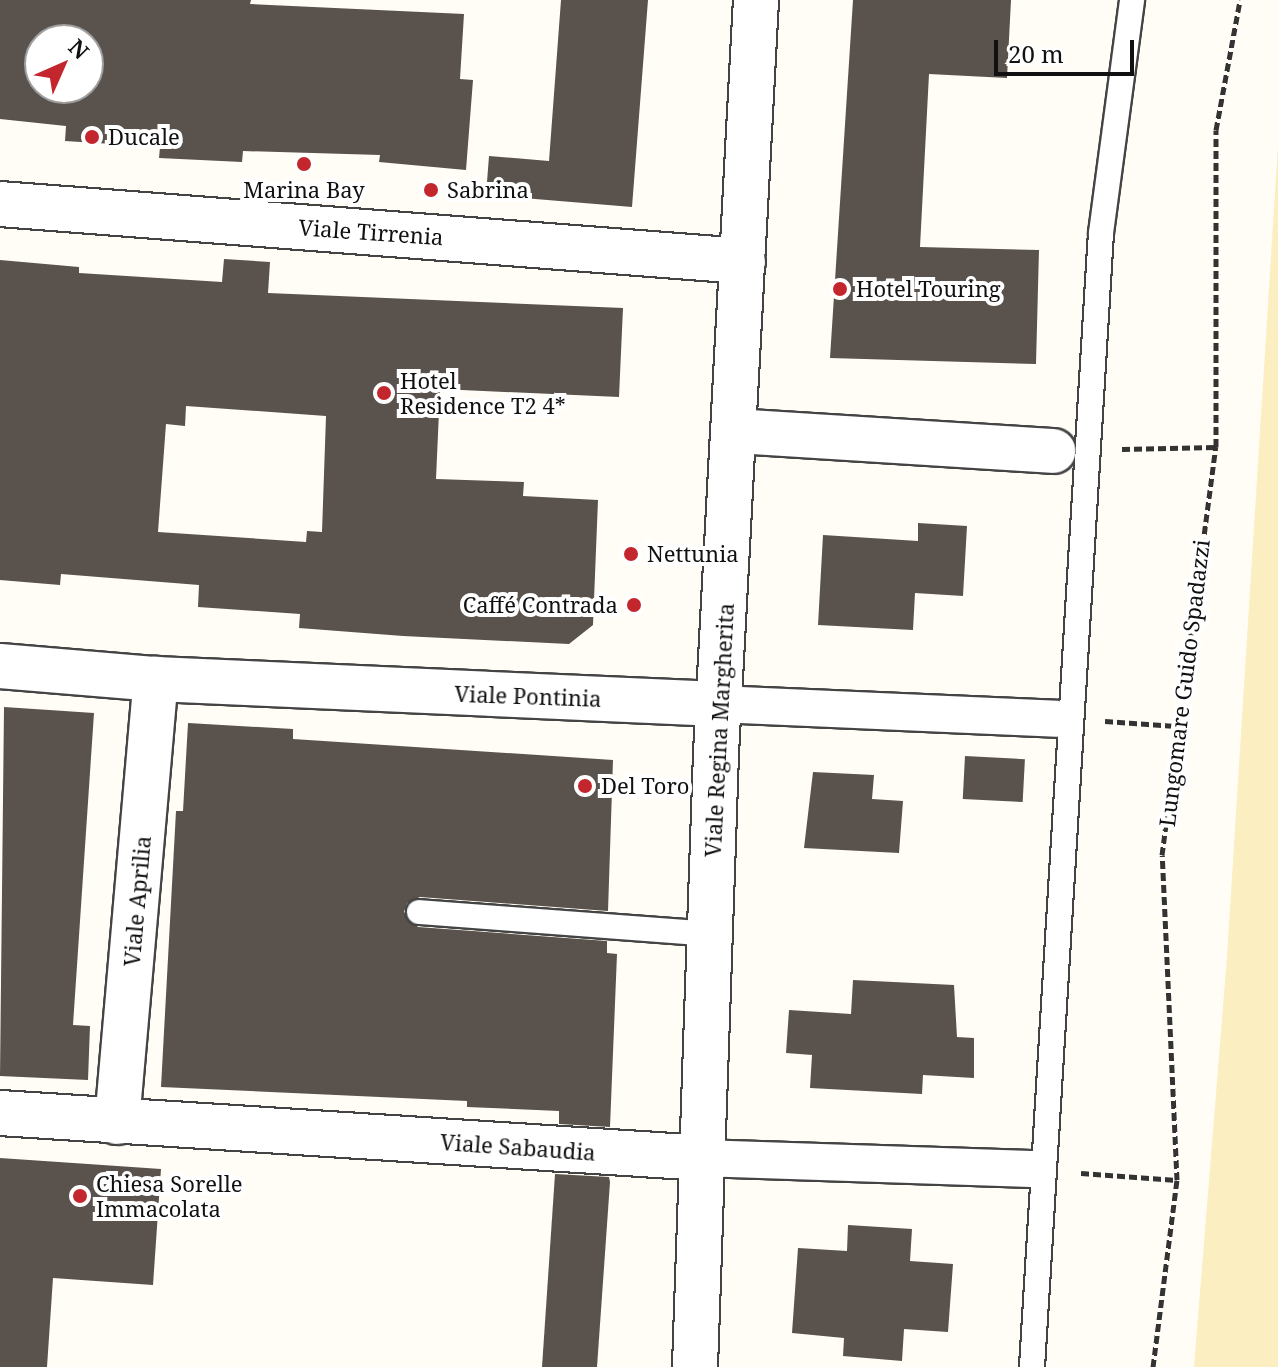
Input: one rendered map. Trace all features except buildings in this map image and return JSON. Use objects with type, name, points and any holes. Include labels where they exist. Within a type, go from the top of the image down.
[{"type":"street","name":"Viale Regina Margherita","points":[[695,1367],[718,704],[756,0]]},
{"type":"street","name":"Viale Tirrenia","points":[[0,204],[743,261]]},
{"type":"street","points":[[735,431],[1072,451]]},
{"type":"street","name":"Viale Pontinia","points":[[0,666],[156,679],[1065,719]]},
{"type":"street","name":"Viale Aprilia","points":[[117,1122],[156,679]]},
{"type":"street","name":"Viale Sabaudia","points":[[0,1113],[703,1158],[1041,1169]]},
{"type":"lane","points":[[1032,1367],[1065,719],[1072,451],[1132,0]]},
{"type":"lane","points":[[419,912],[710,934]]},
{"type":"path","name":"Lungomare Guido Spadazzi","points":[[1153,1367],[1177,1180],[1162,855],[1176,726],[1216,447],[1216,130],[1240,0]]},
{"type":"path","points":[[1072,451],[1216,447]]},
{"type":"path","points":[[1065,719],[1176,726]]},
{"type":"path","points":[[1041,1169],[1177,1180]]},
{"type":"sand","points":[[1278,145],[1278,1367],[1194,1367],[1227,957]]},
{"type":"place","name":"Ducale","points":[[92,137]]},
{"type":"place","name":"Marina Bay","points":[[304,164]]},
{"type":"place","name":"Sabrina","points":[[431,190]]},
{"type":"place","name":"Hotel Touring","points":[[840,289]]},
{"type":"place","name":"Hotel Residence T2 4*","points":[[384,393]]},
{"type":"place","name":"Nettunia","points":[[631,554]]},
{"type":"place","name":"Caffé Contrada","points":[[634,605]]},
{"type":"place","name":"Del Toro","points":[[585,786]]},
{"type":"place","name":"Chiesa Sorelle Immacolata","points":[[80,1196]]}]
